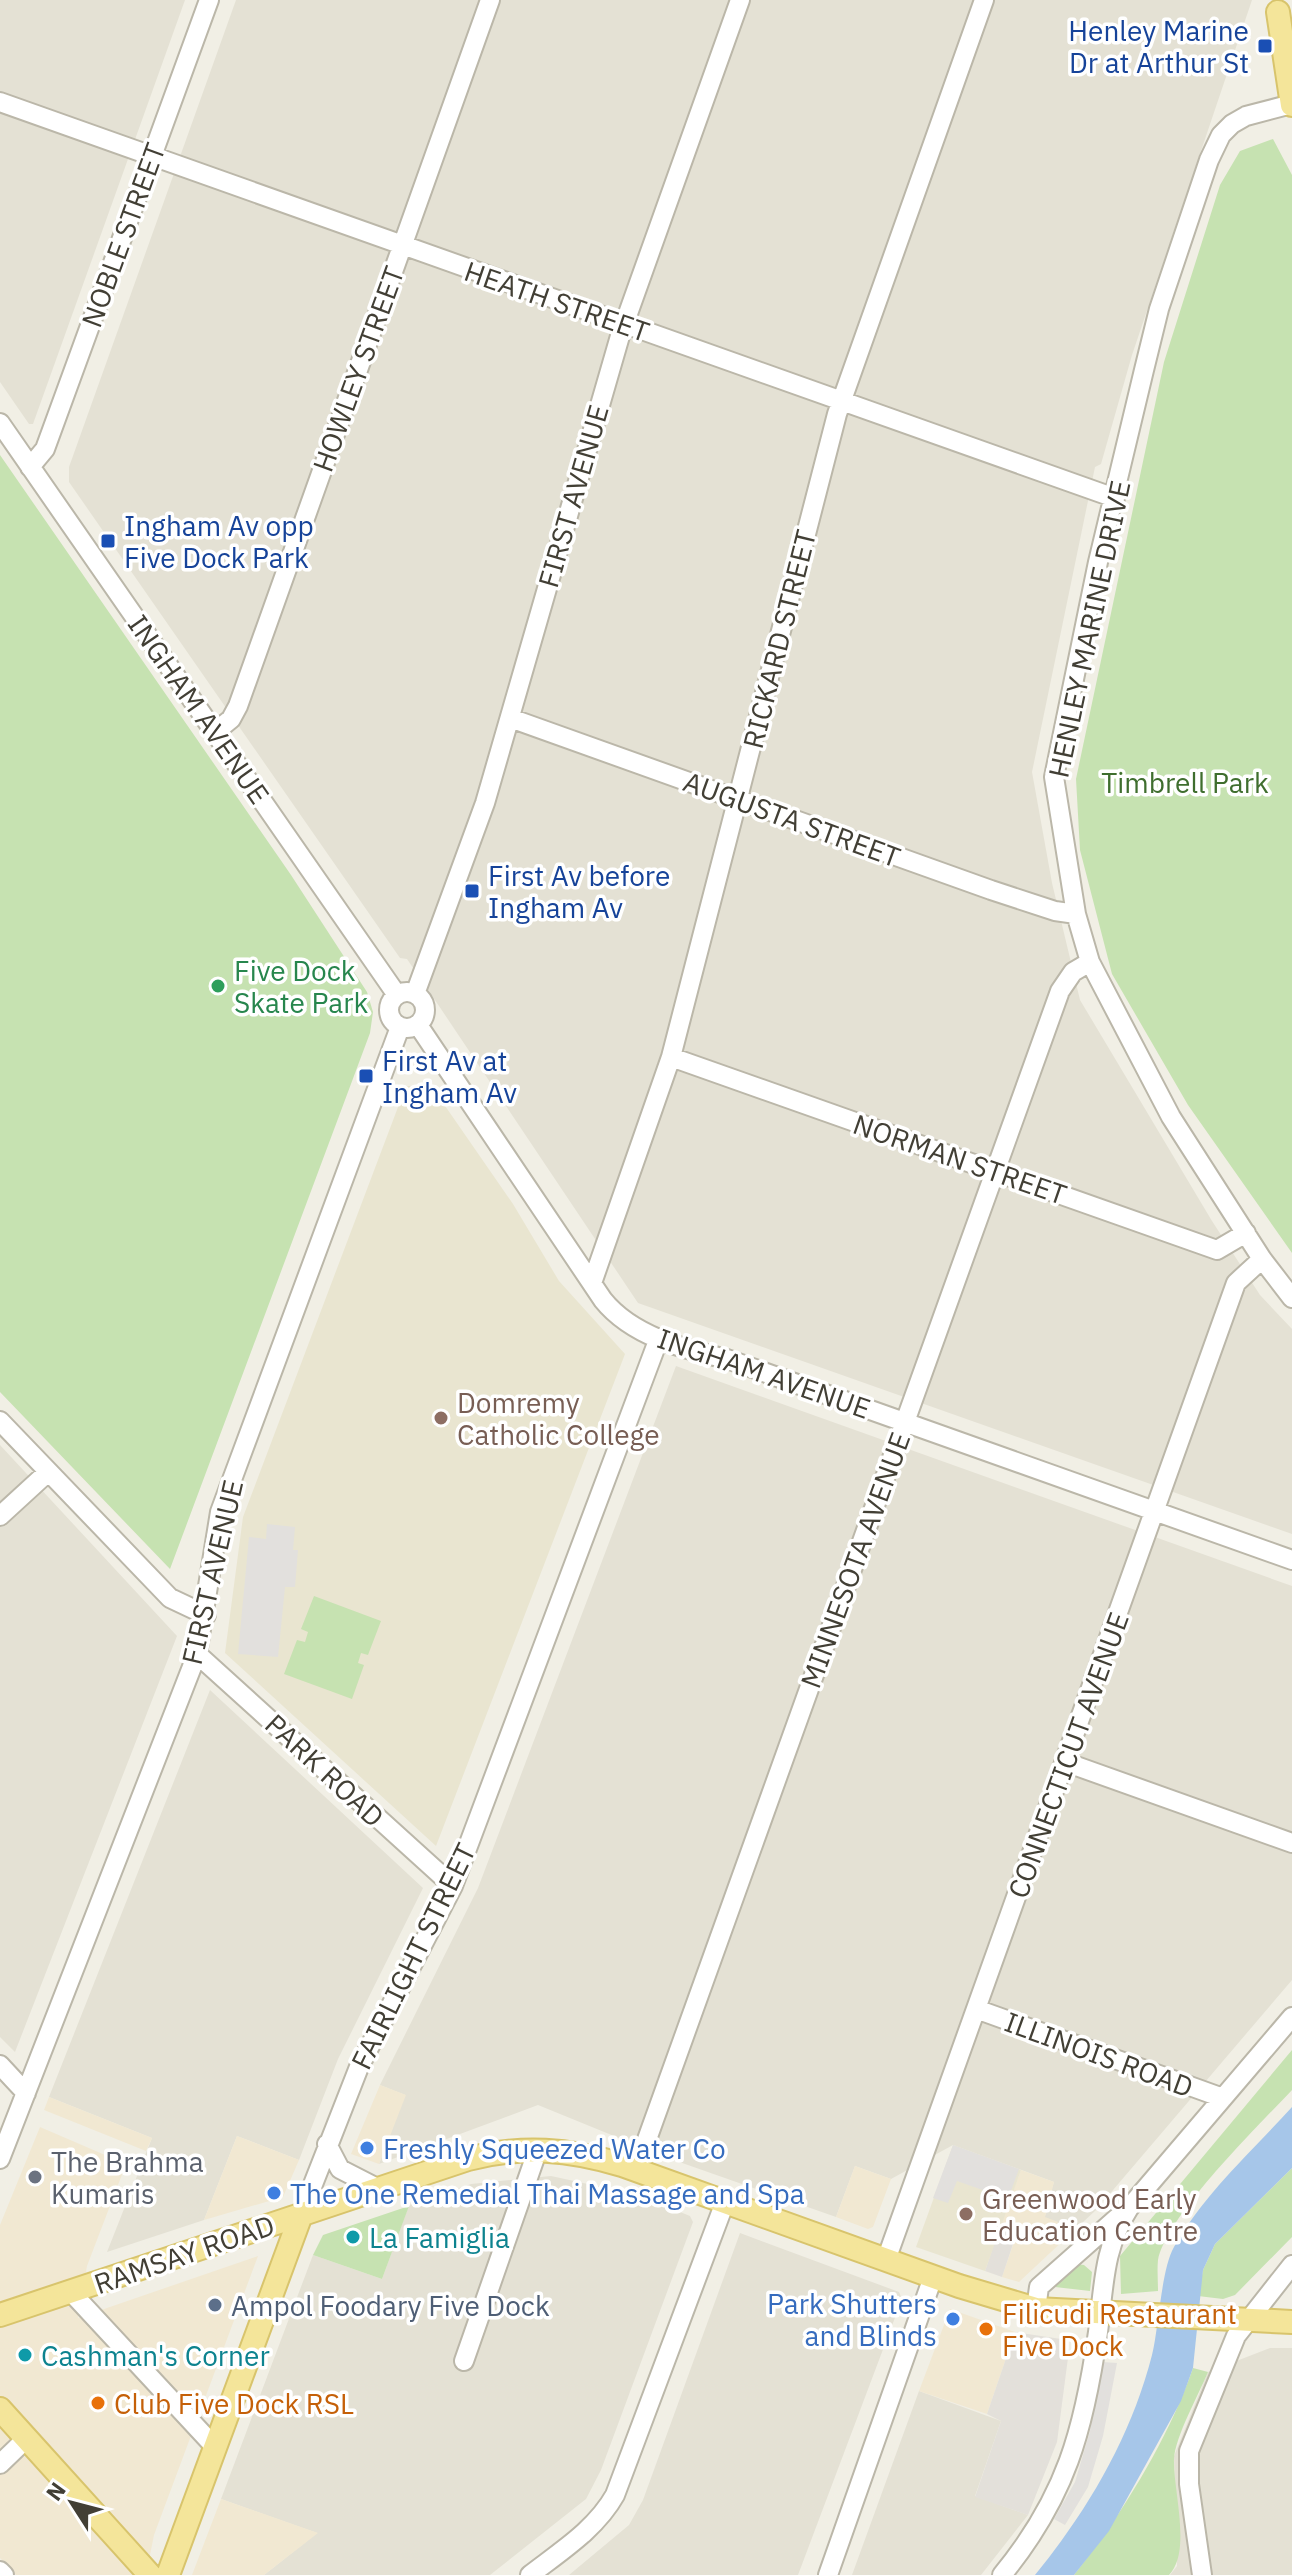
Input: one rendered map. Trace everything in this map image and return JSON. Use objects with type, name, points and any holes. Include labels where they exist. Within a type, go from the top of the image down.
[{"type":"main road","name":"HENLEY MARINE DRIVE","points":[[1279,6],[1292,104]]},
{"type":"main road","name":"RAMSAY ROAD","points":[[0,2315],[468,2159],[499,2151],[538,2149],[570,2152],[636,2170],[933,2277],[1036,2309],[1099,2315],[1292,2322]]},
{"type":"main road","name":"FAIRLIGHT STREET","points":[[168,2575],[301,2215]]},
{"type":"main road","points":[[0,2409],[150,2575]]},
{"type":"street","name":"NOBLE STREET","points":[[30,467],[45,449],[209,0]]},
{"type":"street","name":"HOWLEY STREET","points":[[215,732],[231,719],[238,706],[490,0]]},
{"type":"street","name":"FIRST AVENUE","points":[[406,994],[471,845],[624,324],[740,0]]},
{"type":"street","name":"RICKARD STREET","points":[[592,1283],[671,1057],[841,403],[984,0]]},
{"type":"street","name":"HEATH STREET","points":[[0,102],[1115,498]]},
{"type":"street","name":"HENLEY MARINE DRIVE","points":[[1292,104],[1246,116],[1232,124],[1221,135],[1209,160],[1159,309],[1054,777],[1076,914],[1090,962],[1171,1117],[1262,1259],[1292,1298]]},
{"type":"street","name":"INGHAM AVENUE","points":[[0,423],[215,732],[406,994]]},
{"type":"street","name":"AUGUSTA STREET","points":[[510,718],[991,890],[1055,911],[1076,914]]},
{"type":"street","name":"MINNESOTA AVENUE","points":[[636,2170],[1060,991],[1073,972],[1090,962]]},
{"type":"street","points":[[406,994],[425,1008],[409,1026],[392,1020],[389,1010],[406,994]]},
{"type":"street","name":"FIRST AVENUE","points":[[0,2159],[197,1654],[206,1615],[215,1532],[223,1501],[409,1026]]},
{"type":"street","name":"INGHAM AVENUE","points":[[409,1026],[592,1283],[624,1322],[659,1338],[1292,1560]]},
{"type":"street","name":"NORMAN STREET","points":[[671,1057],[1217,1250],[1246,1233]]},
{"type":"street","name":"CONNECTICUT AVENUE","points":[[886,2260],[1236,1283],[1262,1259]]},
{"type":"street","name":"FAIRLIGHT STREET","points":[[301,2215],[359,2067],[453,1886],[659,1338]]},
{"type":"street","points":[[0,1421],[170,1598],[206,1615]]},
{"type":"street","points":[[0,1516],[48,1472]]},
{"type":"street","name":"PARK ROAD","points":[[197,1654],[453,1886]]},
{"type":"street","points":[[1065,1762],[1292,1843]]},
{"type":"street","name":"ILLINOIS ROAD","points":[[976,2009],[1223,2098]]},
{"type":"street","points":[[1036,2309],[1039,2287],[1129,2208],[1292,2017]]},
{"type":"street","points":[[0,2065],[26,2093]]},
{"type":"street","points":[[327,2144],[340,2169],[379,2189]]},
{"type":"street","points":[[464,2361],[538,2149]]},
{"type":"street","points":[[530,2575],[604,2514],[615,2495],[725,2202]]},
{"type":"street","points":[[1002,2575],[1028,2543],[1065,2476],[1081,2427],[1109,2245],[1129,2208]]},
{"type":"street","points":[[1202,2575],[1189,2484],[1189,2451],[1233,2341],[1292,2265]]},
{"type":"street","points":[[828,2575],[933,2277]]},
{"type":"street","points":[[71,2292],[214,2446]]},
{"type":"street","points":[[0,2464],[27,2438]]},
{"type":"shaded area","points":[[0,0],[185,0],[33,424],[29,424],[0,382]]},
{"type":"shaded area","points":[[236,0],[1252,0],[1132,355],[1101,464],[1095,467],[1032,772],[1052,883],[1080,1000],[1212,1221],[1260,1295],[1292,1329],[1292,1534],[638,1303],[407,959],[400,958],[69,482],[69,467]]},
{"type":"shaded area","name":"Domremy Catholic College","points":[[406,1086],[432,1087],[513,1204],[559,1281],[625,1354],[436,1846],[225,1653],[243,1517]]},
{"type":"shaded area","points":[[676,1366],[1292,1586],[1292,1980],[1096,2210],[1066,2238],[1053,2235],[1044,2218],[1054,2195],[1050,2194],[1054,2182],[953,2145],[891,2179],[855,2166],[836,2217],[668,2158],[538,2105],[379,2164],[405,2095],[380,2085],[478,1888]]},
{"type":"shaded area","points":[[0,1445],[177,1636],[15,2052],[0,2037]]},
{"type":"shaded area","points":[[267,1524],[295,1527],[293,1550],[298,1550],[295,1587],[285,1587],[278,1657],[238,1654],[249,1537],[266,1539]]},
{"type":"shaded area","points":[[210,1690],[423,1888],[338,2059],[299,2160],[237,2136],[204,2220],[107,2252],[152,2138],[49,2097]]},
{"type":"shaded area","points":[[380,2085],[406,2095],[379,2164],[351,2154]]},
{"type":"shaded area","points":[[49,2097],[152,2138],[146,2151],[44,2110]]},
{"type":"shaded area","points":[[40,2127],[126,2164],[87,2266],[78,2318],[258,2256],[154,2535],[146,2575],[16,2575],[0,2558],[0,2225]]},
{"type":"shaded area","points":[[237,2136],[299,2160],[283,2197],[204,2220]]},
{"type":"shaded area","name":"Greenwood Early Education Centre","points":[[953,2145],[1021,2170],[985,2271],[916,2247]]},
{"type":"shaded area","points":[[953,2145],[1019,2169],[1008,2199],[957,2181],[948,2203],[933,2198]]},
{"type":"shaded area","points":[[855,2166],[891,2179],[873,2227],[868,2229],[836,2217]]},
{"type":"shaded area","points":[[1021,2170],[1054,2182],[1045,2217],[1058,2222],[1053,2235],[1066,2238],[1019,2282],[1002,2277],[1016,2236],[999,2229]]},
{"type":"shaded area","points":[[551,2176],[638,2195],[690,2216],[693,2222],[601,2470],[586,2499],[490,2575],[264,2575],[317,2533],[221,2499],[313,2255],[382,2279],[409,2205],[471,2184]]},
{"type":"shaded area","points":[[999,2229],[1016,2235],[1002,2277],[985,2271]]},
{"type":"shaded area","points":[[740,2233],[899,2292],[902,2299],[798,2575],[569,2575],[629,2525],[643,2500]]},
{"type":"shaded area","points":[[950,2309],[1015,2332],[987,2414],[919,2391]]},
{"type":"shaded area","points":[[1015,2332],[1061,2339],[1069,2350],[1057,2442],[1028,2515],[975,2497],[1001,2421],[987,2414]]},
{"type":"shaded area","points":[[1270,2348],[1292,2348],[1292,2575],[1170,2575],[1177,2566],[1174,2456],[1208,2372]]},
{"type":"shaded area","points":[[1102,2362],[1117,2363],[1103,2436],[1088,2487],[1065,2525],[1054,2519],[1075,2482],[1090,2431]]},
{"type":"shaded area","points":[[919,2391],[1001,2421],[975,2496],[1028,2515],[981,2575],[852,2575]]},
{"type":"shaded area","points":[[221,2499],[318,2533],[264,2575],[192,2575]]},
{"type":"green space","name":"Timbrell Park","points":[[1273,139],[1292,175],[1292,1253],[1188,1105],[1112,974],[1080,850],[1076,779],[1164,362],[1220,185],[1240,151]]},
{"type":"green space","points":[[0,455],[291,875],[367,992],[373,1012],[370,1033],[170,1569],[0,1392]]},
{"type":"green space","points":[[314,1596],[381,1621],[368,1655],[361,1653],[358,1663],[364,1665],[352,1699],[284,1674],[297,1640],[305,1642],[308,1632],[301,1629]]},
{"type":"green space","points":[[1292,2050],[1292,2090],[1237,2147],[1178,2219],[1158,2260],[1158,2291],[1121,2294],[1120,2256]]},
{"type":"green space","points":[[1292,2168],[1292,2237],[1235,2295],[1223,2299],[1198,2296],[1203,2270],[1215,2244]]},
{"type":"green space","points":[[409,2206],[382,2279],[313,2255],[323,2235]]},
{"type":"green space","points":[[1075,2264],[1084,2265],[1092,2272],[1090,2291],[1055,2287]]},
{"type":"green space","points":[[1193,2368],[1208,2372],[1175,2450],[1174,2472],[1180,2520],[1176,2564],[1169,2575],[1074,2575],[1109,2527],[1157,2450]]},
{"type":"water","points":[[1292,2107],[1292,2168],[1215,2244],[1203,2270],[1193,2368],[1181,2401],[1109,2531],[1074,2575],[1035,2575],[1073,2525],[1120,2444],[1152,2355],[1166,2270],[1174,2247],[1214,2191]]},
{"type":"place","name":"Henley Marine Dr at Arthur St","points":[[1265,46]]},
{"type":"place","name":"Ingham Av opp Five Dock Park","points":[[108,541]]},
{"type":"place","name":"First Av before Ingham Av","points":[[472,891]]},
{"type":"place","name":"Five Dock Skate Park","points":[[218,986]]},
{"type":"place","name":"First Av at Ingham Av","points":[[366,1076]]},
{"type":"place","name":"Domremy Catholic College","points":[[441,1418]]},
{"type":"place","name":"Freshly Squeezed Water Co","points":[[367,2148]]},
{"type":"place","name":"The Brahma Kumaris","points":[[35,2177]]},
{"type":"place","name":"The One Remedial Thai Massage and Spa","points":[[274,2193]]},
{"type":"place","name":"Greenwood Early Education Centre","points":[[966,2214]]},
{"type":"place","name":"La Famiglia","points":[[353,2237]]},
{"type":"place","name":"Ampol Foodary Five Dock","points":[[215,2305]]},
{"type":"place","name":"Park Shutters and Blinds","points":[[953,2319]]},
{"type":"place","name":"Filicudi Restaurant Five Dock","points":[[986,2329]]},
{"type":"place","name":"Cashman's Corner","points":[[25,2355]]},
{"type":"place","name":"Club Five Dock RSL","points":[[98,2403]]}]
